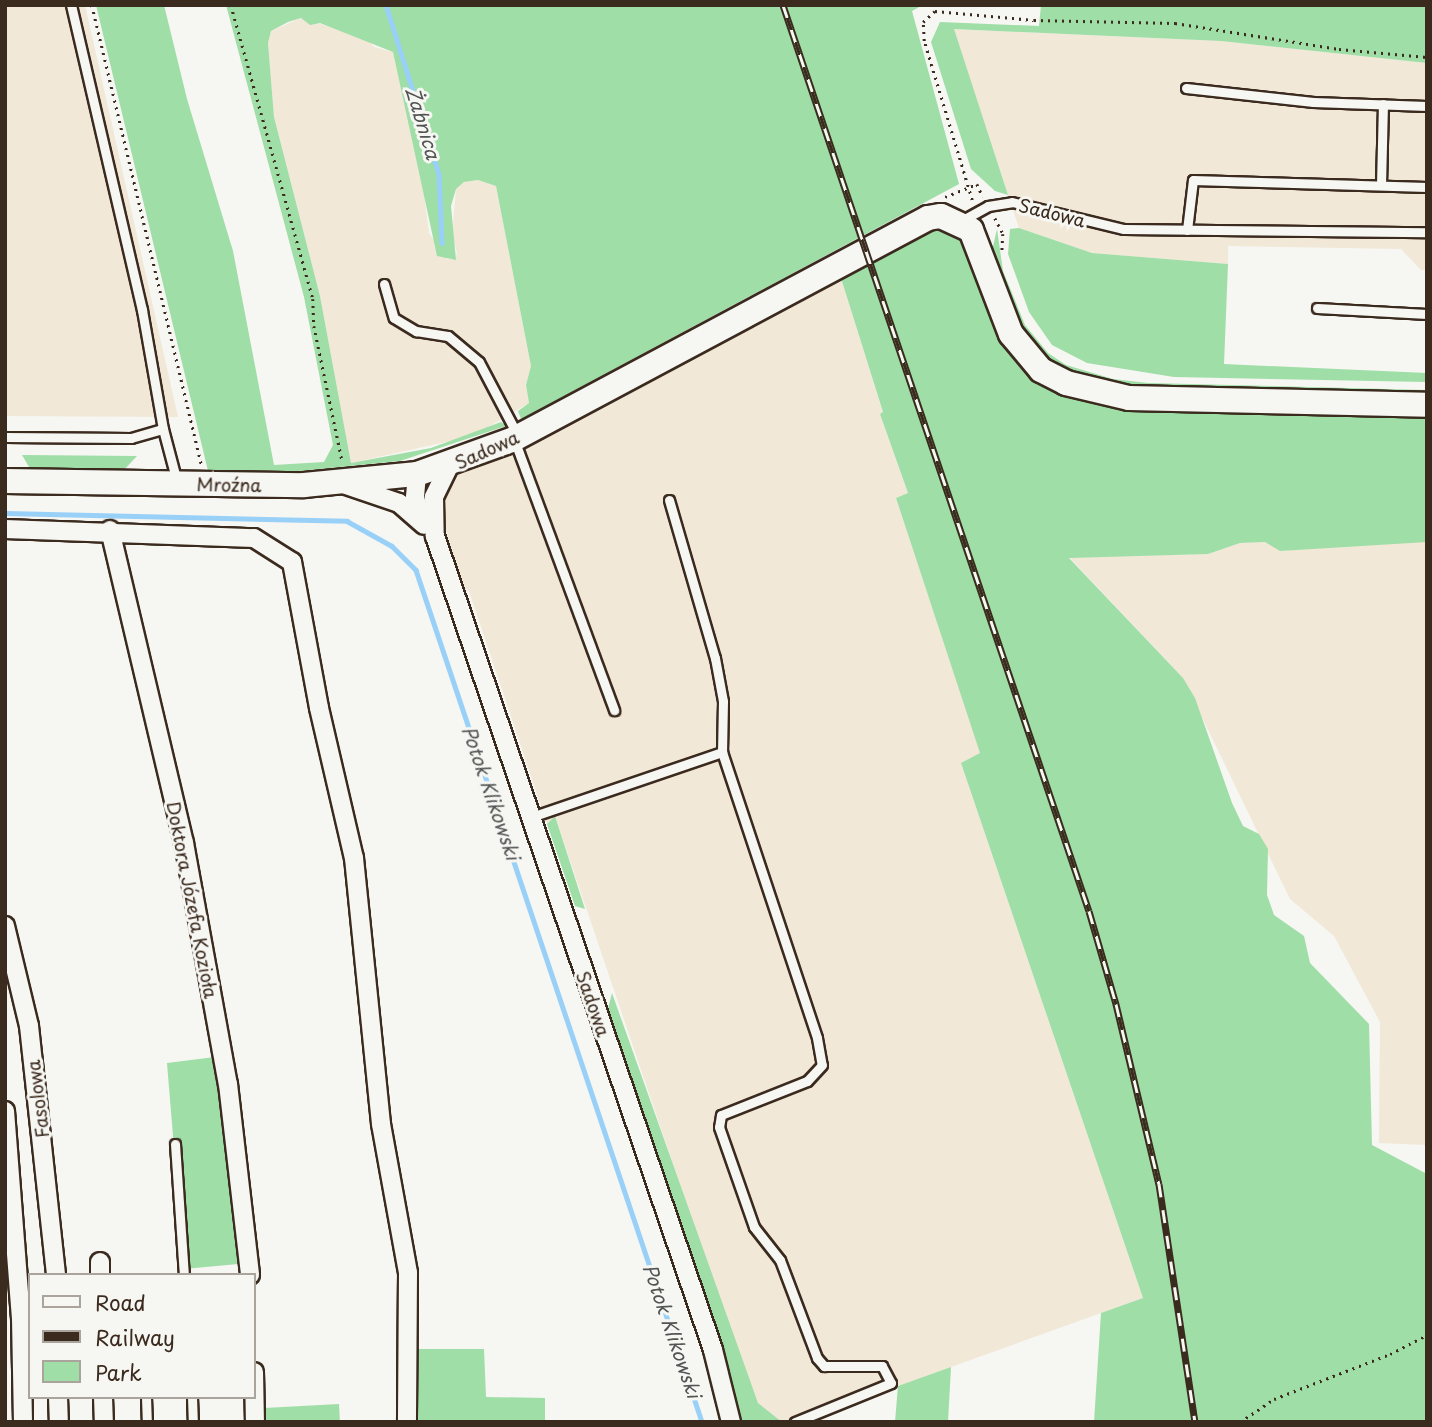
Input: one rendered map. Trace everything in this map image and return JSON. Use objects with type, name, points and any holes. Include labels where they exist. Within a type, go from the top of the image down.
[{"type":"main road","points":[[967,216],[998,309],[1011,334],[1041,370],[1066,383],[1129,398],[1427,405]]},
{"type":"main road","name":"Sadowa","points":[[450,464],[516,438],[928,218],[967,216]]},
{"type":"main road","name":"Mroźna","points":[[5,481],[343,484],[417,474],[450,464]]},
{"type":"street","name":"Sadowa","points":[[450,464],[434,497],[429,530],[531,817],[713,1350],[731,1422]]},
{"type":"street","points":[[417,474],[415,498],[429,530]]},
{"type":"street","points":[[417,474],[434,497]]},
{"type":"street","points":[[343,484],[399,503],[429,530]]},
{"type":"street","points":[[5,529],[110,530],[254,538],[292,562],[319,708],[354,858],[381,1124],[408,1273],[407,1422]]},
{"type":"street","name":"Doktora Józefa Kozioła","points":[[110,530],[186,855],[228,1084],[250,1273]]},
{"type":"street","name":"Fasolowa","points":[[5,926],[29,1026],[56,1273]]},
{"type":"street","points":[[5,1111],[21,1318],[23,1422]]},
{"type":"street","points":[[58,1399],[59,1422]]},
{"type":"street","points":[[103,1399],[104,1422]]},
{"type":"street","points":[[255,1399],[255,1422]]},
{"type":"lane","points":[[71,5],[142,310],[163,429],[177,484]]},
{"type":"lane","points":[[1186,88],[1427,106]]},
{"type":"lane","points":[[1381,185],[1383,104]]},
{"type":"lane","points":[[1187,230],[1193,180],[1427,187]]},
{"type":"lane","name":"Sadowa","points":[[967,216],[1012,202],[1124,229],[1427,232]]},
{"type":"lane","points":[[384,284],[394,317],[416,331],[448,336],[479,362],[516,438],[614,710]]},
{"type":"lane","points":[[1317,308],[1427,314]]},
{"type":"lane","points":[[5,437],[131,438],[163,429]]},
{"type":"lane","points":[[669,500],[715,658],[723,701],[722,752],[817,1038],[822,1065],[807,1081],[721,1115],[719,1127],[750,1218],[780,1259],[817,1358],[824,1366],[882,1366],[891,1383],[795,1422]]},
{"type":"lane","points":[[531,817],[722,752]]},
{"type":"lane","points":[[175,1144],[184,1273]]},
{"type":"lane","points":[[146,1399],[147,1422]]},
{"type":"lane","points":[[192,1399],[193,1422]]},
{"type":"path","points":[[92,5],[206,484]]},
{"type":"path","points":[[231,5],[313,299],[343,484]]},
{"type":"path","points":[[967,216],[968,186],[923,41],[923,22],[935,12],[1034,20],[1175,23],[1339,49],[1427,57]]},
{"type":"path","points":[[958,189],[977,184]]},
{"type":"path","points":[[1001,228],[1003,259]]},
{"type":"path","points":[[1240,1422],[1274,1399],[1427,1335]]},
{"type":"shaded area","points":[[5,5],[85,5],[178,417],[5,416]]},
{"type":"shaded area","points":[[301,18],[366,38],[374,47],[393,52],[421,170],[429,233],[447,259],[455,259],[457,253],[452,235],[456,189],[464,182],[478,180],[496,186],[531,366],[526,385],[529,403],[473,436],[351,463],[320,296],[274,117],[268,43],[271,31]]},
{"type":"shaded area","points":[[953,29],[1221,41],[1427,63],[1427,270],[1421,270],[1401,249],[1228,246],[1228,264],[1092,253],[1019,228]]},
{"type":"shaded area","points":[[840,275],[883,413],[880,414],[908,493],[896,498],[981,754],[961,763],[1143,1298],[898,1386],[895,1379],[782,1422],[758,1403],[718,1297],[555,816],[547,824],[469,591],[463,588],[441,514],[442,490],[463,467]]},
{"type":"shaded area","points":[[1427,538],[1427,1145],[1379,1143],[1380,1022],[1334,936],[1290,899],[1183,678],[1069,557],[1208,554],[1240,543],[1265,542],[1281,551]]},
{"type":"green space","points":[[96,5],[164,5],[187,99],[233,251],[274,465],[324,462],[333,445],[304,297],[226,5],[923,5],[912,11],[959,184],[521,419],[518,411],[529,403],[526,385],[531,366],[496,186],[478,180],[464,182],[456,189],[451,206],[456,260],[437,256],[393,52],[320,23],[310,25],[301,18],[288,22],[271,31],[268,43],[274,117],[320,296],[351,463],[431,448],[501,422],[506,426],[400,461],[299,471],[299,477],[209,475]]},
{"type":"green space","points":[[1041,5],[1427,5],[1427,63],[1221,41],[954,29],[1008,195],[995,191],[971,169],[931,42],[940,22],[1039,26]]},
{"type":"green space","points":[[939,228],[964,241],[1045,383],[1427,415],[1427,542],[1280,551],[1265,542],[1240,543],[1208,554],[1069,558],[1183,678],[1195,698],[1232,803],[1243,826],[1259,834],[1268,849],[1267,895],[1274,915],[1304,936],[1310,963],[1369,1024],[1372,1145],[1427,1174],[1427,1422],[1094,1422],[1101,1313],[1143,1298],[961,763],[980,753],[896,498],[908,493],[880,414],[883,412],[840,275],[927,230]]},
{"type":"green space","points":[[1019,228],[1092,253],[1228,264],[1224,364],[1427,373],[1427,382],[1174,377],[1087,363],[1052,345],[1029,312],[1008,254],[1010,229]]},
{"type":"green space","points":[[997,229],[1003,271],[1025,325],[1048,353],[1066,365],[1113,379],[1148,383],[1427,390],[1427,395],[1129,387],[1081,376],[1046,358],[1025,335],[992,251]]},
{"type":"green space","points":[[22,455],[137,456],[122,472],[32,472]]},
{"type":"green space","points":[[555,816],[585,909],[575,906],[547,824]]},
{"type":"green space","points":[[612,993],[758,1403],[782,1422],[742,1422],[608,1009]]},
{"type":"green space","points":[[223,1056],[249,1263],[184,1269],[167,1063]]},
{"type":"green space","points":[[409,1349],[484,1349],[486,1397],[545,1398],[545,1422],[407,1422]]},
{"type":"green space","points":[[951,1367],[948,1422],[895,1422],[898,1386]]},
{"type":"green space","points":[[339,1404],[340,1422],[256,1422],[255,1408]]},
{"type":"waterway","name":"Żabnica","points":[[386,5],[439,174],[442,243]]},
{"type":"waterway","name":"Potok Klikowski","points":[[5,513],[347,521],[392,546],[416,570],[702,1422]]},
{"type":"railway","points":[[783,5],[1089,911],[1116,1004],[1159,1184],[1195,1422]]}]
